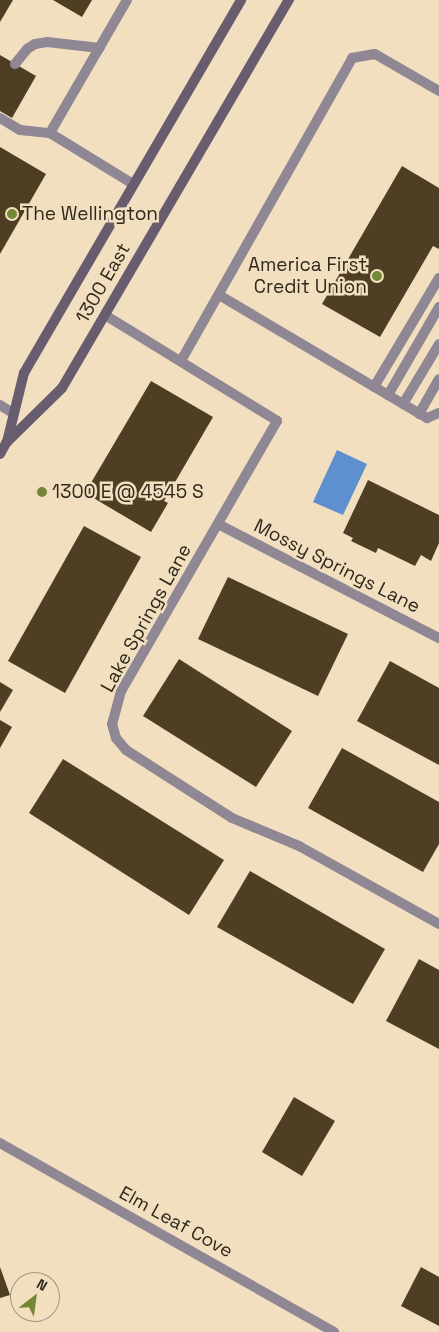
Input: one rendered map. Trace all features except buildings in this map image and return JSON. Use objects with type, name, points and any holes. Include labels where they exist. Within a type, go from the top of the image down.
[{"type":"main road","name":"1300 East","points":[[0,454],[6,443],[24,373],[241,0]]},
{"type":"main road","name":"1300 East","points":[[6,443],[62,388],[290,0]]},
{"type":"street","points":[[50,133],[127,0]]},
{"type":"street","points":[[15,64],[26,49],[35,44],[56,42],[100,48]]},
{"type":"street","points":[[182,359],[352,58],[375,54],[439,91]]},
{"type":"street","points":[[0,118],[20,130],[50,133],[133,184]]},
{"type":"street","points":[[374,387],[439,278]]},
{"type":"street","points":[[219,295],[419,414],[427,418],[439,413]]},
{"type":"street","points":[[388,395],[439,307]]},
{"type":"street","name":"Lake Springs Lane","points":[[105,315],[182,359],[277,421],[121,692],[112,724],[116,738],[126,750],[232,818],[299,846],[439,924]]},
{"type":"street","points":[[404,404],[439,344]]},
{"type":"street","points":[[419,414],[439,379]]},
{"type":"street","points":[[0,406],[13,412]]},
{"type":"street","name":"Mossy Springs Lane","points":[[218,524],[438,634]]},
{"type":"street","name":"Elm Leaf Cove","points":[[0,1143],[334,1332]]},
{"type":"water","points":[[337,450],[367,464],[343,515],[313,502]]},
{"type":"place","name":"The Wellington","points":[[12,214]]},
{"type":"place","name":"America First Credit Union","points":[[377,276]]},
{"type":"place","name":"1300 E @ 4545 S","points":[[42,492]]}]
